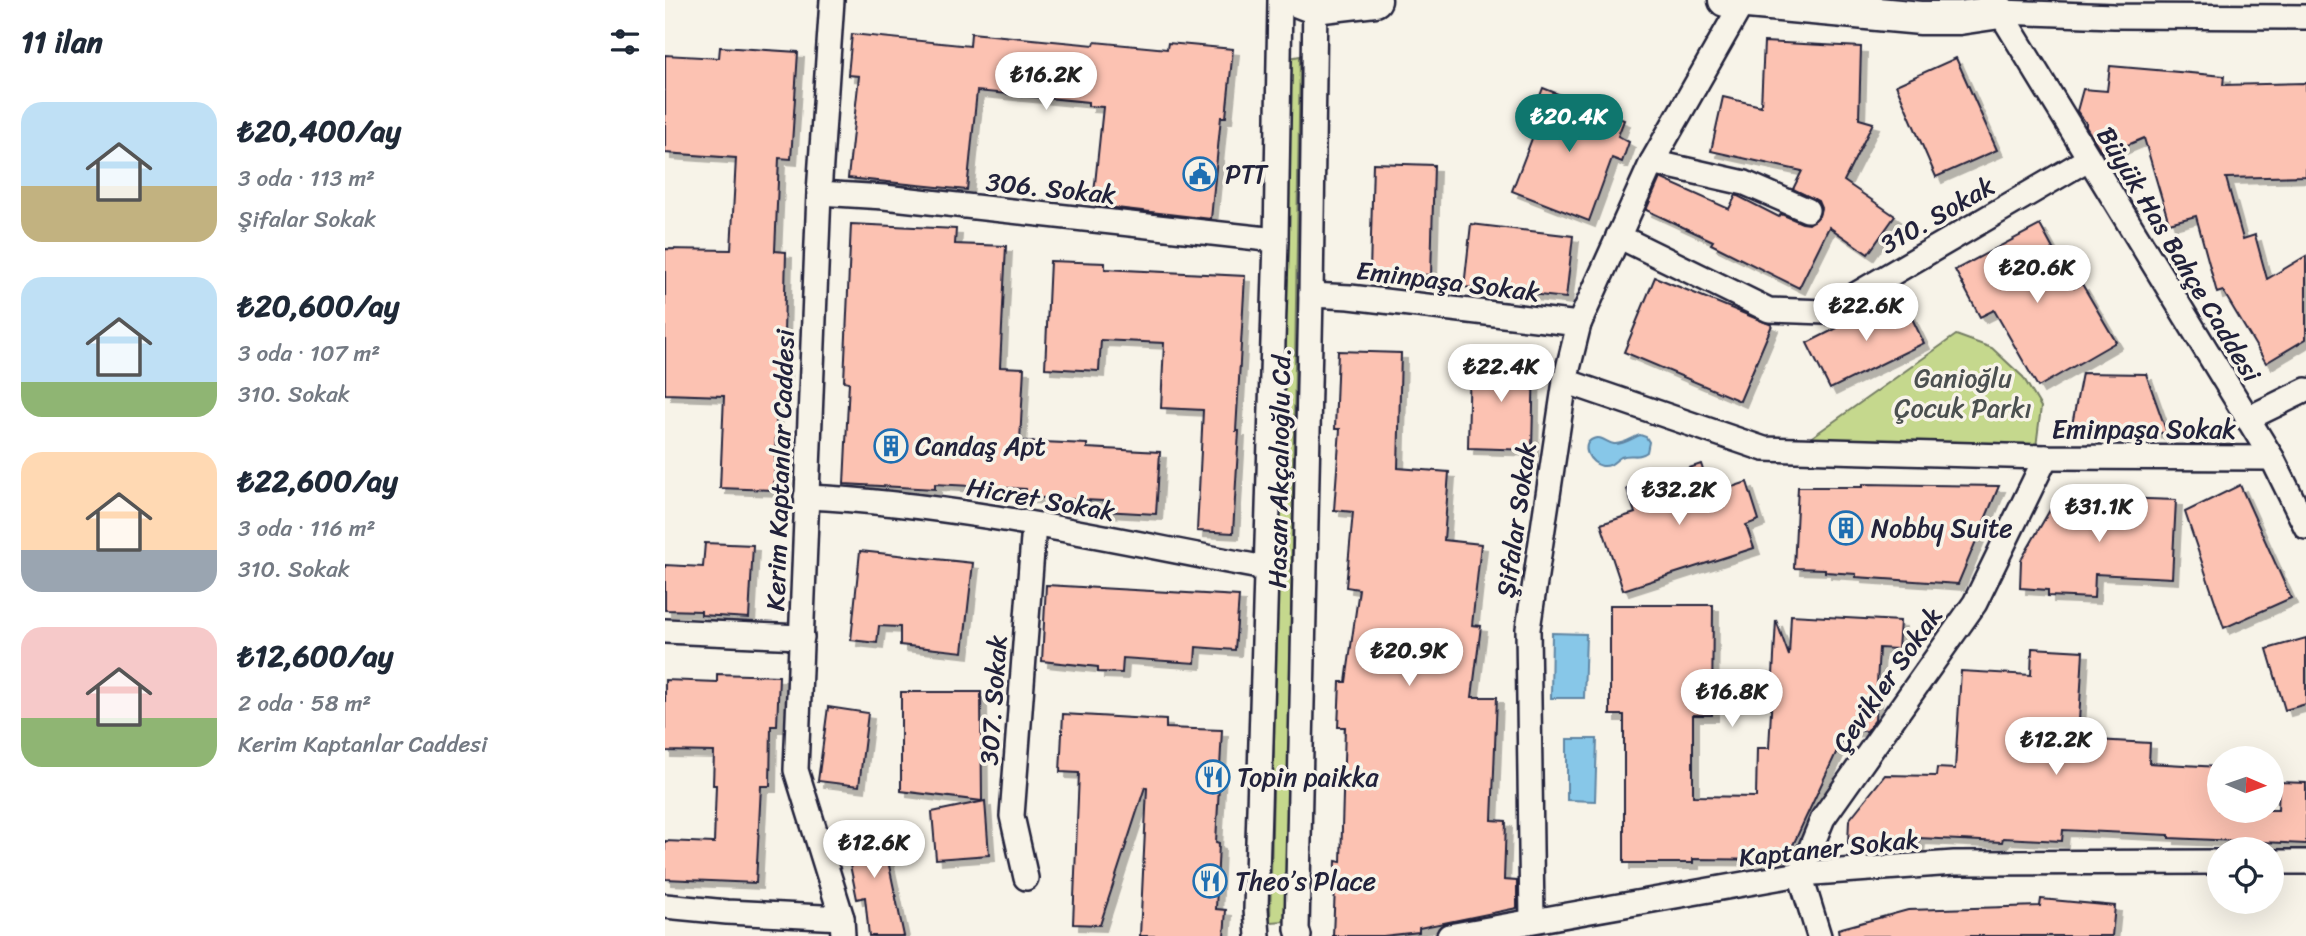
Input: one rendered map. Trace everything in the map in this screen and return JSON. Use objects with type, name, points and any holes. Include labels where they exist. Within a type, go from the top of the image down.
[{"type":"street","name":"Kerim Kaptanlar Caddesi","points":[[832,0],[819,193],[796,770],[842,927]]},
{"type":"street","name":"Hasan Akçalıoğlu Cd.","points":[[1258,936],[1256,909],[1276,240],[1280,0]]},
{"type":"street","points":[[1308,2],[1375,0]]},
{"type":"street","points":[[1962,0],[1996,6],[2116,8],[2306,17]]},
{"type":"street","points":[[1734,1],[1921,18],[1959,18],[1996,6]]},
{"type":"street","name":"Şifalar Sokak","points":[[1532,920],[1528,628],[1565,381],[1579,324],[1618,236],[1652,162],[1734,1]]},
{"type":"street","name":"Hasan Akçalıoğlu Cd.","points":[[1299,936],[1297,929],[1311,295],[1308,2]]},
{"type":"street","name":"Büyük Has Bahçe Caddesi","points":[[1996,6],[2272,458],[2306,527]]},
{"type":"street","name":"310. Sokak","points":[[1618,236],[1769,310],[1826,312],[2088,159]]},
{"type":"street","points":[[1652,162],[1745,183],[1807,210]]},
{"type":"street","name":"306. Sokak","points":[[819,193],[884,197],[1276,240]]},
{"type":"street","name":"Eminpaşa Sokak","points":[[1311,295],[1350,297],[1579,324]]},
{"type":"street","name":"Eminpaşa Sokak","points":[[1565,381],[1764,449],[2046,457],[2272,458]]},
{"type":"street","points":[[2247,419],[2306,390]]},
{"type":"street","name":"Çevikler Sokak","points":[[1800,874],[1823,818],[1975,603],[2046,457]]},
{"type":"street","name":"Hicret Sokak","points":[[806,497],[906,505],[1034,525],[1265,568]]},
{"type":"street","name":"307. Sokak","points":[[1026,878],[1012,816],[1034,525]]},
{"type":"street","points":[[665,631],[802,637]]},
{"type":"street","name":"Kaptaner Sokak","points":[[1449,936],[1800,874],[1954,863],[2207,862]]},
{"type":"street","points":[[2284,862],[2306,862]]},
{"type":"street","points":[[1800,874],[1819,936]]},
{"type":"street","points":[[665,906],[842,927]]},
{"type":"green space","points":[[1300,56],[1286,921],[1270,922],[1289,58]]},
{"type":"green space","name":"Ganioğlu Çocuk Parkı","points":[[1956,335],[1992,348],[2023,377],[2041,407],[2036,447],[1809,439]]},
{"type":"water","points":[[1640,435],[1646,437],[1649,442],[1644,454],[1621,457],[1611,465],[1602,466],[1594,462],[1588,454],[1587,445],[1593,439],[1599,438],[1617,444]]},
{"type":"water","points":[[1552,633],[1586,634],[1584,698],[1551,698]]},
{"type":"water","points":[[1567,739],[1597,739],[1595,801],[1567,800]]},
{"type":"building","points":[[971,33],[1094,45],[1095,42],[1167,49],[1168,43],[1233,49],[1226,117],[1221,117],[1211,219],[1099,206],[1099,203],[1093,203],[1103,107],[1088,106],[1088,102],[977,91],[967,190],[848,178],[859,76],[848,75],[852,34],[970,46]]},
{"type":"building","points":[[1764,42],[1861,47],[1859,119],[1873,123],[1844,181],[1895,216],[1868,254],[1829,227],[1799,288],[1711,244],[1713,241],[1646,210],[1660,178],[1729,209],[1736,195],[1779,217],[1781,214],[1802,223],[1809,224],[1819,216],[1821,208],[1818,201],[1793,189],[1802,171],[1711,151],[1723,97],[1761,106]]},
{"type":"building","points":[[720,47],[798,52],[791,159],[779,158],[775,251],[786,252],[786,334],[784,398],[777,398],[774,490],[720,488],[724,396],[665,394],[665,249],[731,250],[736,158],[665,153],[665,55],[719,58]]},
{"type":"building","points":[[1956,58],[1997,150],[1936,177],[1896,85]]},
{"type":"building","points":[[2110,66],[2224,76],[2223,85],[2306,83],[2306,176],[2226,178],[2243,239],[2255,235],[2267,279],[2306,256],[2306,339],[2266,363],[2223,291],[2217,293],[2196,216],[2169,223],[2144,138],[2118,149],[2102,152],[2077,111],[2083,89],[2107,91]]},
{"type":"building","points":[[1543,88],[1624,120],[1618,136],[1629,142],[1622,162],[1612,158],[1589,221],[1512,191],[1536,128],[1529,125]]},
{"type":"building","points":[[1373,163],[1434,165],[1431,275],[1370,273]]},
{"type":"building","points":[[851,224],[956,229],[955,244],[1006,246],[1000,367],[1024,368],[1020,441],[1087,444],[1087,448],[1160,452],[1156,514],[1103,511],[1103,501],[1025,497],[1026,489],[935,484],[935,489],[844,484],[849,382],[844,381]]},
{"type":"building","points":[[1471,224],[1573,236],[1566,298],[1464,287]]},
{"type":"building","points":[[2040,225],[2074,288],[2082,284],[2116,342],[2038,387],[1994,310],[1980,317],[1955,270]]},
{"type":"building","points":[[1050,261],[1105,263],[1105,269],[1245,276],[1233,533],[1197,531],[1203,410],[1161,408],[1164,343],[1101,340],[1099,371],[1045,368]]},
{"type":"building","points":[[1655,277],[1772,325],[1740,401],[1624,352]]},
{"type":"building","points":[[1901,296],[1924,343],[1830,389],[1807,343]]},
{"type":"building","points":[[1338,351],[1401,353],[1398,468],[1449,472],[1444,540],[1481,544],[1472,625],[1481,626],[1472,697],[1497,697],[1492,820],[1506,821],[1504,880],[1517,881],[1517,908],[1419,928],[1419,932],[1383,936],[1333,936],[1336,861],[1341,862],[1345,727],[1338,727],[1340,682],[1346,682],[1359,589],[1346,587],[1353,512],[1334,510],[1340,429],[1335,429]]},
{"type":"building","points":[[1470,359],[1534,360],[1532,450],[1468,448]]},
{"type":"building","points":[[2082,373],[2146,374],[2167,433],[2071,430]]},
{"type":"building","points":[[1701,464],[1711,494],[1747,482],[1759,520],[1746,525],[1754,548],[1623,590],[1601,524],[1635,513],[1627,489]]},
{"type":"building","points":[[1863,484],[1999,486],[1958,584],[1856,577],[1856,574],[1825,572],[1825,569],[1794,568],[1798,487],[1863,487]]},
{"type":"building","points":[[2240,485],[2291,598],[2224,628],[2185,512]]},
{"type":"building","points":[[2058,496],[2176,500],[2172,578],[2095,574],[2094,598],[2048,596],[2048,590],[2020,588],[2021,560]]},
{"type":"building","points":[[705,543],[753,545],[749,618],[701,615],[701,611],[665,610],[665,565],[703,567]]},
{"type":"building","points":[[860,551],[973,563],[963,652],[900,645],[900,627],[879,626],[877,643],[851,640]]},
{"type":"building","points":[[1046,585],[1239,596],[1235,650],[1196,647],[1195,663],[1123,658],[1122,673],[1098,672],[1098,667],[1042,661]]},
{"type":"building","points":[[1610,605],[1713,605],[1712,715],[1693,715],[1693,796],[1756,797],[1757,748],[1769,748],[1776,620],[1789,656],[1791,615],[1900,621],[1898,649],[1879,648],[1875,720],[1867,731],[1850,730],[1850,723],[1786,860],[1693,859],[1693,863],[1624,863],[1624,715],[1610,715]]},
{"type":"building","points":[[2306,638],[2306,704],[2285,710],[2267,649]]},
{"type":"building","points":[[2032,648],[2083,651],[2078,739],[2150,743],[2149,763],[2207,766],[2207,823],[2284,823],[2284,782],[2306,783],[2306,844],[2284,843],[2284,837],[2207,837],[2207,840],[2169,838],[2169,835],[2063,830],[2062,841],[2003,838],[2002,842],[1919,838],[1918,848],[1848,844],[1849,820],[1885,775],[1936,776],[1937,768],[1955,769],[1961,671],[2031,675]]},
{"type":"building","points":[[717,674],[779,676],[777,726],[771,726],[770,786],[761,786],[756,883],[665,879],[665,841],[714,843],[716,785],[713,785],[714,752],[665,751],[665,680],[717,682]]},
{"type":"building","points":[[901,692],[981,692],[982,801],[901,791]]},
{"type":"building","points":[[828,707],[868,713],[859,786],[818,781]]},
{"type":"building","points":[[1063,714],[1166,720],[1166,728],[1222,730],[1216,842],[1219,843],[1216,909],[1226,910],[1224,936],[1140,936],[1145,787],[1100,925],[1073,924],[1079,773],[1060,772]]},
{"type":"building","points":[[985,801],[989,855],[936,859],[932,812]]},
{"type":"building","points":[[880,823],[904,936],[869,936],[865,897],[857,899],[843,831]]},
{"type":"building","points":[[2041,899],[2115,906],[2112,936],[1839,936],[1838,929],[1908,910],[2040,906]]},
{"type":"place","name":"PTT","points":[[1200,174]]},
{"type":"place","name":"Candaş Apt","points":[[891,446]]},
{"type":"place","name":"Nobby Suite","points":[[1846,528]]},
{"type":"place","name":"Topin paikka","points":[[1213,777]]},
{"type":"place","name":"Theo’s Place","points":[[1210,881]]}]
